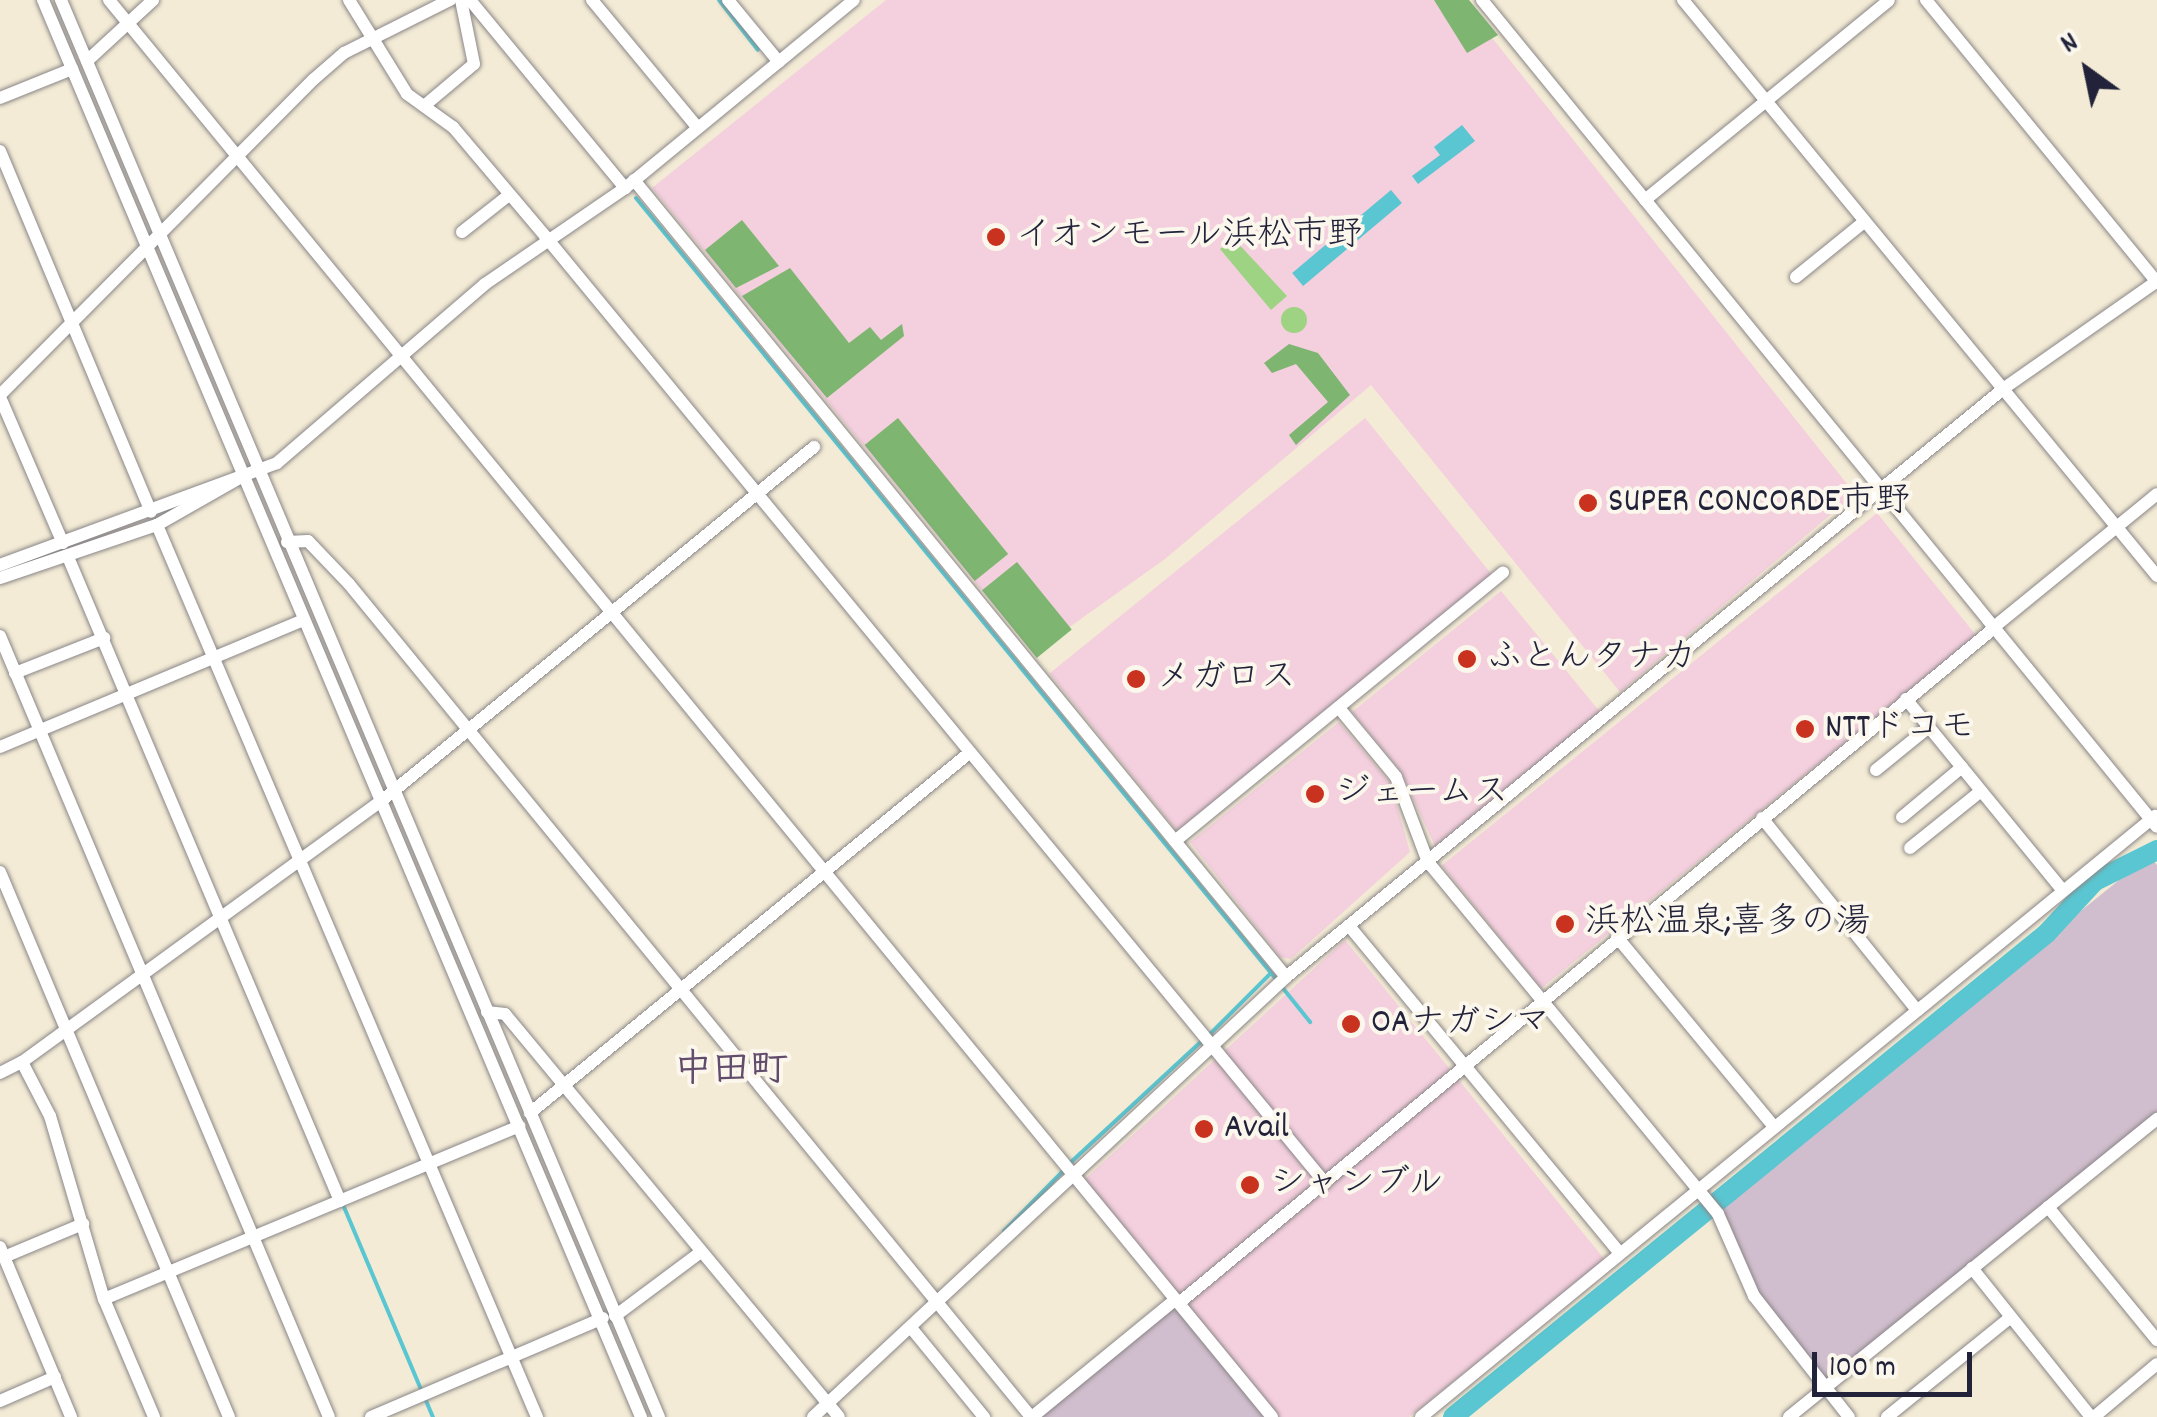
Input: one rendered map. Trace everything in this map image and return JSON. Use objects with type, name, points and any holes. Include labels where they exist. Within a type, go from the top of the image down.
[{"type":"street","points":[[43,0],[241,477],[519,1126],[660,1417]]},
{"type":"street","points":[[61,0],[530,1113],[609,1317],[642,1417]]},
{"type":"street","points":[[109,0],[1272,1417]]},
{"type":"street","points":[[87,61],[153,0]]},
{"type":"street","points":[[349,0],[377,34],[407,94],[424,106],[545,236],[968,754],[1325,1182]]},
{"type":"street","points":[[340,1201],[0,396],[238,154],[377,34],[450,0]]},
{"type":"street","points":[[424,106],[474,64],[460,0]]},
{"type":"street","points":[[470,0],[630,184],[1281,971]]},
{"type":"street","points":[[592,0],[698,128]]},
{"type":"street","points":[[728,0],[779,62]]},
{"type":"street","points":[[1421,1417],[2155,820],[1990,631],[1482,0]]},
{"type":"street","points":[[1683,0],[2157,576]]},
{"type":"street","points":[[1644,200],[1888,0]]},
{"type":"street","points":[[812,1417],[912,1329],[1211,1048],[1281,971],[1301,968],[2003,389],[2157,282],[1926,0]]},
{"type":"street","points":[[0,578],[154,518],[257,470],[344,413],[400,354],[545,236],[630,184],[850,1]]},
{"type":"street","points":[[0,98],[72,69]]},
{"type":"street","points":[[0,150],[211,658],[538,1417]]},
{"type":"street","points":[[462,232],[509,195]]},
{"type":"street","points":[[1796,277],[1864,222]]},
{"type":"street","points":[[0,1073],[22,1062],[223,919],[380,802],[814,447]]},
{"type":"street","points":[[287,542],[308,542],[325,556],[1032,1417],[1325,1182],[1541,999],[2157,494]]},
{"type":"street","points":[[0,566],[66,550]]},
{"type":"street","points":[[1175,841],[1502,574]]},
{"type":"street","points":[[0,747],[304,620]]},
{"type":"street","points":[[0,636],[329,1417]]},
{"type":"street","points":[[15,673],[104,638]]},
{"type":"street","points":[[1906,699],[2063,891]]},
{"type":"street","points":[[1339,708],[1396,777],[1428,862],[1718,1214],[1754,1296],[1849,1417]]},
{"type":"street","points":[[1876,770],[1928,727]]},
{"type":"street","points":[[530,1113],[968,754]]},
{"type":"street","points":[[1902,817],[1962,767]]},
{"type":"street","points":[[1910,848],[1981,791]]},
{"type":"street","points":[[1762,818],[1918,1010]]},
{"type":"street","points":[[0,872],[229,1417]]},
{"type":"street","points":[[1350,927],[1620,1253]]},
{"type":"street","points":[[1617,938],[1774,1127]]},
{"type":"street","points":[[488,1012],[505,1014],[825,1406],[839,1417]]},
{"type":"street","points":[[22,1062],[83,1224],[104,1299],[154,1417]]},
{"type":"street","points":[[1789,1417],[2157,1119]]},
{"type":"street","points":[[104,1299],[519,1126]]},
{"type":"street","points":[[2048,1207],[2157,1340]]},
{"type":"street","points":[[71,1417],[2,1252],[83,1224]]},
{"type":"street","points":[[371,1417],[609,1317],[701,1252]]},
{"type":"street","points":[[1972,1268],[2092,1417],[2157,1364]]},
{"type":"street","points":[[1887,1417],[2011,1318]]},
{"type":"street","points":[[912,1329],[984,1417]]},
{"type":"street","points":[[0,1401],[54,1378]]},
{"type":"shaded area","points":[[886,0],[1462,0],[1855,494],[1620,692],[1371,385],[1165,559],[1033,653],[652,188]]},
{"type":"shaded area","points":[[1365,418],[1493,577],[1178,832],[1049,674]]},
{"type":"shaded area","points":[[1877,513],[1976,636],[1541,988],[1442,865]]},
{"type":"shaded area","points":[[1501,591],[1600,712],[1435,846],[1400,770],[1352,712]]},
{"type":"shaded area","points":[[1339,722],[1391,784],[1410,852],[1291,959],[1280,957],[1190,842]]},
{"type":"shaded area","points":[[2149,856],[2157,865],[2157,1112],[1826,1382],[1754,1290],[1719,1202]]},
{"type":"shaded area","points":[[1345,940],[1605,1260],[1409,1417],[1279,1417],[1085,1179]]},
{"type":"shaded area","points":[[1174,1305],[1266,1417],[1037,1417]]},
{"type":"green space","points":[[1434,0],[1469,0],[1498,35],[1467,53]]},
{"type":"green space","points":[[742,220],[779,266],[736,288],[705,250]]},
{"type":"green space","points":[[1234,239],[1287,296],[1271,310],[1220,249]]},
{"type":"green space","points":[[790,268],[849,343],[870,327],[881,340],[902,324],[904,336],[827,398],[742,296]]},
{"type":"green space","points":[[1294,307],[1303,311],[1307,320],[1303,329],[1294,333],[1285,329],[1281,320],[1285,311]]},
{"type":"green space","points":[[1289,344],[1318,353],[1350,395],[1296,445],[1289,435],[1328,402],[1296,364],[1272,373],[1264,363]]},
{"type":"green space","points":[[898,418],[1008,554],[975,581],[865,445]]},
{"type":"green space","points":[[1017,562],[1072,630],[1037,658],[982,590]]},
{"type":"water","points":[[1462,125],[1475,141],[1418,184],[1412,176],[1440,155],[1434,147]]},
{"type":"water","points":[[1391,190],[1402,203],[1303,286],[1292,273]]},
{"type":"waterway","points":[[719,0],[758,50]]},
{"type":"waterway","points":[[636,198],[1276,979]]},
{"type":"waterway","points":[[1453,1417],[2047,933],[2095,881],[2157,850]]},
{"type":"waterway","points":[[1210,1034],[1270,974]]},
{"type":"waterway","points":[[1282,987],[1310,1022]]},
{"type":"waterway","points":[[1070,1163],[1203,1040]]},
{"type":"waterway","points":[[1004,1231],[1064,1170]]},
{"type":"waterway","points":[[344,1207],[422,1392]]},
{"type":"waterway","points":[[424,1396],[433,1417]]},
{"type":"place","name":"イオンモール浜松市野","points":[[996,237]]},
{"type":"place","name":"SUPER CONCORDE市野","points":[[1588,503]]},
{"type":"place","name":"ふとんタナカ","points":[[1467,659]]},
{"type":"place","name":"メガロス","points":[[1136,679]]},
{"type":"place","name":"NTTドコモ","points":[[1805,729]]},
{"type":"place","name":"ジェームス","points":[[1315,794]]},
{"type":"place","name":"浜松温泉;喜多の湯","points":[[1565,924]]},
{"type":"place","name":"OAナガシマ","points":[[1351,1024]]},
{"type":"place","name":"Avail","points":[[1204,1129]]},
{"type":"place","name":"シャンブル","points":[[1250,1185]]},
{"type":"district","name":"中田町","points":[[731,1073]]}]
